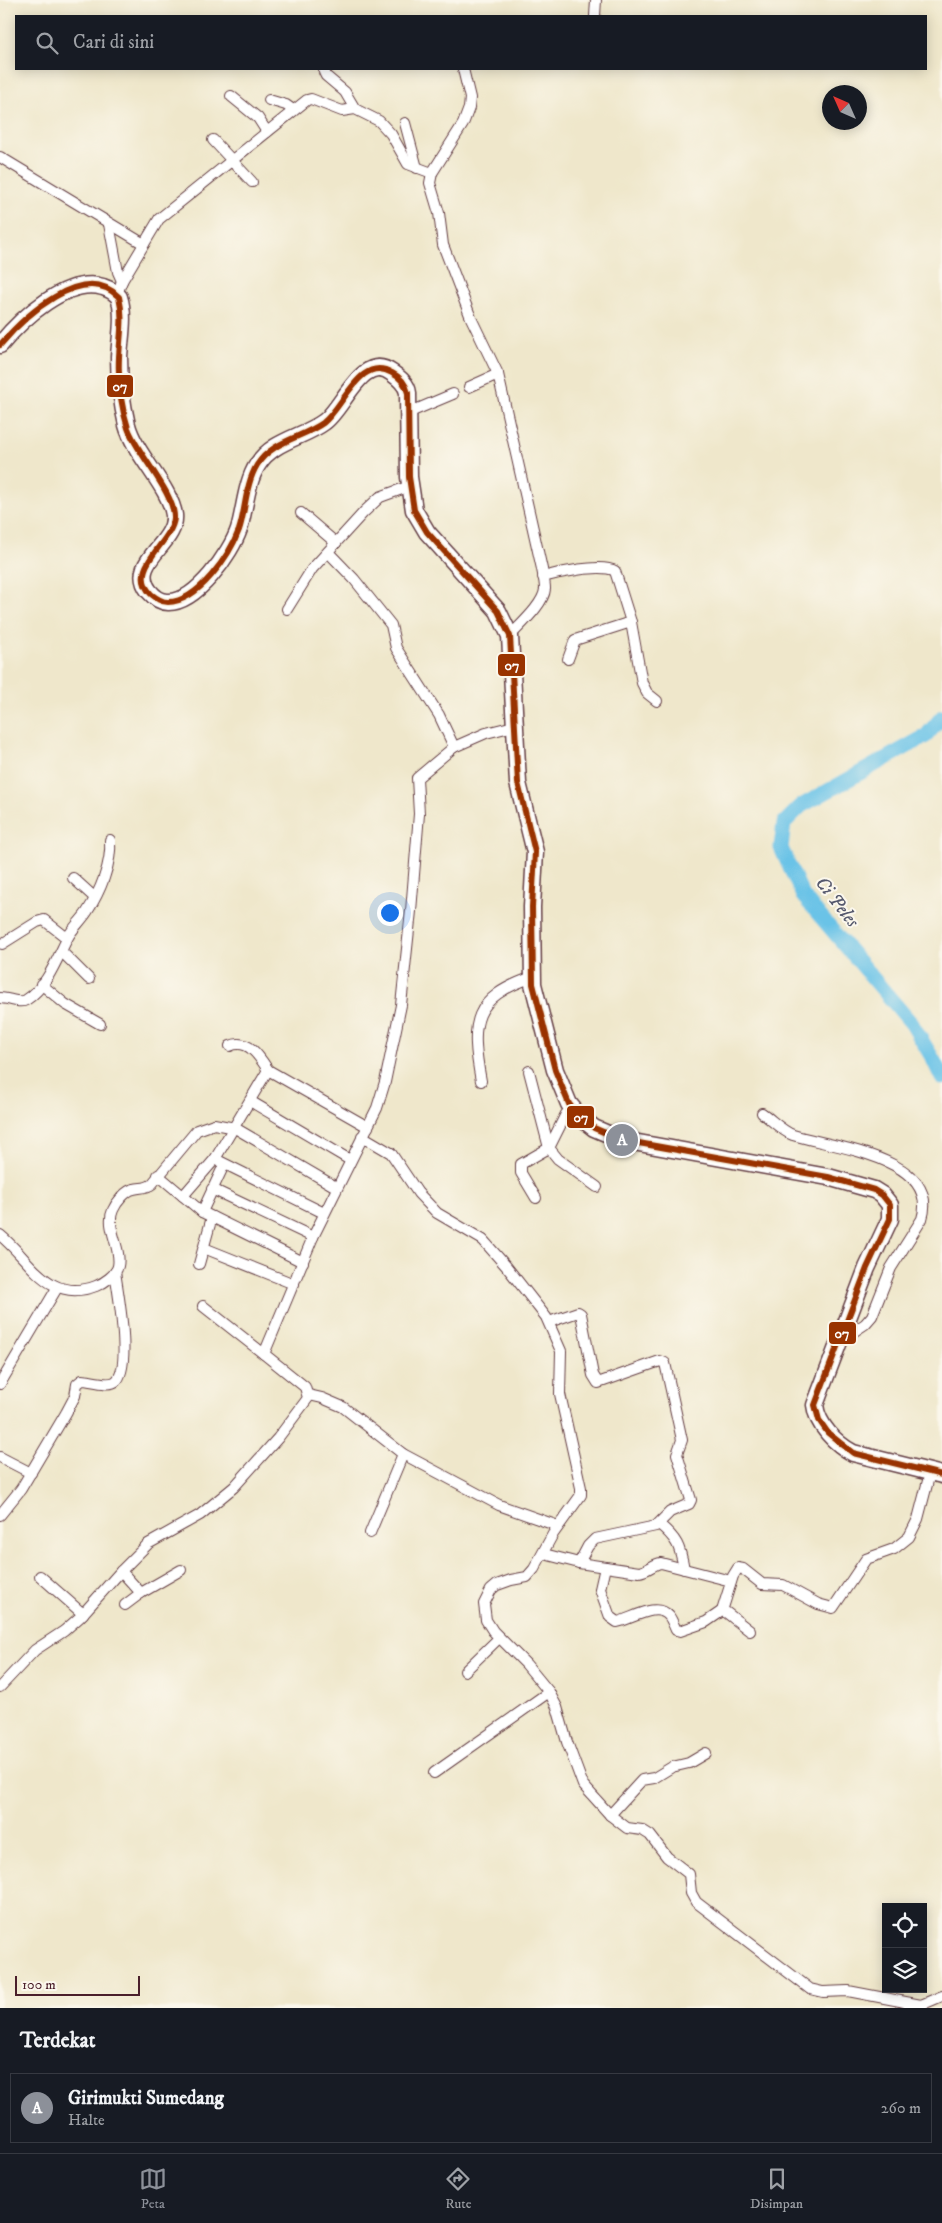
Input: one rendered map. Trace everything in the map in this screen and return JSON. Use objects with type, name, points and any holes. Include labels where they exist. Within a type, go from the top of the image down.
[{"type":"main road","points":[[0,345],[21,322],[37,309],[70,290],[94,285],[107,288],[119,287],[119,359],[128,426],[136,447],[170,504],[174,517],[171,532],[154,554],[143,573],[147,588],[158,600],[170,602],[186,597],[212,574],[230,548],[238,530],[257,464],[276,447],[330,418],[363,373],[374,368],[383,368],[403,382],[408,390],[410,486],[414,510],[421,524],[498,611],[510,636],[519,788],[535,852],[532,907],[533,977],[536,997],[559,1082],[569,1104],[584,1121],[602,1133],[622,1140],[818,1174],[860,1185],[882,1195],[890,1205],[890,1219],[867,1268],[815,1405],[817,1415],[822,1423],[840,1445],[853,1453],[936,1474]]},
{"type":"street","points":[[596,0],[596,15]]},
{"type":"street","points":[[325,70],[324,72],[326,76],[345,92],[355,109],[385,126],[408,164],[432,172]]},
{"type":"street","points":[[463,70],[470,98],[469,108],[464,124],[432,172],[431,189],[439,213],[443,245],[471,318],[498,374],[545,588],[542,597],[527,619],[510,636]]},
{"type":"street","points":[[231,96],[258,118],[267,132]]},
{"type":"street","points":[[119,287],[159,219],[293,110],[311,99],[342,111],[355,109]]},
{"type":"street","points":[[269,100],[286,105],[293,110]]},
{"type":"street","points":[[404,123],[417,168]]},
{"type":"street","points":[[213,140],[252,182]]},
{"type":"street","points":[[0,157],[144,244]]},
{"type":"street","points":[[109,224],[119,287]]},
{"type":"street","points":[[469,387],[498,374]]},
{"type":"street","points":[[408,412],[454,394]]},
{"type":"street","points":[[287,609],[312,569],[380,497],[410,486]]},
{"type":"street","points":[[300,513],[336,543]]},
{"type":"street","points":[[328,552],[354,579],[391,625],[396,648],[439,714],[454,747]]},
{"type":"street","points":[[543,578],[571,571],[612,570],[615,573],[631,622],[642,683],[648,693],[657,701]]},
{"type":"street","points":[[568,659],[575,640],[631,622]]},
{"type":"street","points":[[264,1354],[313,1237],[365,1131],[386,1082],[401,1004],[419,814],[417,780],[421,773],[454,747],[486,733],[514,726]]},
{"type":"street","points":[[0,998],[24,1001],[41,984],[94,897],[110,859],[110,840]]},
{"type":"street","points":[[72,878],[94,897]]},
{"type":"street","points":[[2,944],[37,922],[44,920],[68,938]]},
{"type":"street","points":[[62,952],[89,979]]},
{"type":"street","points":[[481,1081],[476,1036],[480,1011],[501,990],[533,977]]},
{"type":"street","points":[[41,984],[65,1004],[100,1024]]},
{"type":"street","points":[[230,1046],[238,1043],[254,1050],[268,1070],[365,1131],[391,1153],[418,1193],[437,1213],[471,1232],[489,1246],[549,1322],[561,1351],[560,1394],[581,1488],[578,1501],[558,1526],[544,1554],[527,1577],[497,1585],[487,1596],[484,1604],[488,1624],[499,1638],[526,1664],[549,1692],[557,1707],[578,1776],[583,1785],[610,1815],[627,1828],[642,1830],[650,1835],[667,1857],[690,1875],[691,1893],[696,1902],[810,1989],[823,1992],[848,1991],[921,2005],[942,1996]]},
{"type":"street","points":[[183,1196],[215,1159],[268,1070]]},
{"type":"street","points":[[529,1071],[549,1148],[558,1159],[597,1187]]},
{"type":"street","points":[[250,1101],[350,1160]]},
{"type":"street","points":[[762,1113],[791,1134],[840,1146],[897,1165],[910,1175],[923,1195],[924,1212],[922,1219],[891,1268],[872,1316],[865,1324],[840,1340]]},
{"type":"street","points":[[536,1198],[520,1168],[524,1161],[549,1148],[566,1114],[584,1121]]},
{"type":"street","points":[[0,1235],[31,1267],[56,1288],[76,1290],[102,1284],[115,1272],[118,1264],[111,1217],[114,1208],[130,1190],[148,1186],[197,1130],[214,1124],[235,1128],[336,1187]]},
{"type":"street","points":[[215,1159],[324,1213]]},
{"type":"street","points":[[202,1212],[224,1165]]},
{"type":"street","points":[[158,1175],[202,1212],[303,1262]]},
{"type":"street","points":[[212,1189],[313,1237]]},
{"type":"street","points":[[200,1264],[212,1218]]},
{"type":"street","points":[[204,1248],[294,1284]]},
{"type":"street","points":[[0,1515],[31,1473],[66,1413],[77,1384],[82,1380],[115,1382],[122,1370],[123,1322],[115,1272]]},
{"type":"street","points":[[0,1384],[56,1288]]},
{"type":"street","points":[[203,1306],[305,1387],[309,1395]]},
{"type":"street","points":[[549,1322],[578,1312],[581,1314],[593,1375],[598,1383],[660,1361],[665,1363],[682,1440],[677,1454],[692,1502],[672,1511],[659,1524],[595,1539],[588,1546],[579,1564]]},
{"type":"street","points":[[309,1395],[343,1407],[403,1454],[499,1505],[558,1526]]},
{"type":"street","points":[[0,1687],[35,1650],[64,1631],[83,1614],[148,1544],[200,1515],[234,1487],[278,1438],[309,1395]]},
{"type":"street","points":[[370,1533],[403,1454]]},
{"type":"street","points":[[0,1457],[31,1473]]},
{"type":"street","points":[[605,1567],[600,1589],[610,1616],[617,1622],[647,1612],[661,1611],[668,1615],[676,1630],[680,1632],[706,1622],[722,1611],[734,1572],[738,1568],[744,1570],[762,1584],[783,1585],[818,1604],[833,1608],[866,1559],[894,1549],[909,1537],[936,1474]]},
{"type":"street","points":[[659,1524],[678,1543],[681,1549],[684,1569]]},
{"type":"street","points":[[544,1554],[579,1564],[639,1572],[661,1563],[731,1581]]},
{"type":"street","points":[[125,1605],[141,1593],[181,1570]]},
{"type":"street","points":[[121,1571],[141,1593]]},
{"type":"street","points":[[40,1576],[83,1614]]},
{"type":"street","points":[[722,1611],[750,1631]]},
{"type":"street","points":[[465,1671],[499,1638]]},
{"type":"street","points":[[434,1774],[549,1692]]},
{"type":"street","points":[[610,1815],[642,1780],[654,1778],[672,1767],[689,1764],[706,1753]]},
{"type":"waterway","name":"Ci Peles","points":[[942,717],[926,736],[801,806],[784,823],[781,848],[803,896],[912,1024],[942,1078]]},
{"type":"transit line","name":"07","points":[[0,345],[38,308],[72,289],[88,285],[104,287],[119,297],[121,319],[119,374],[122,402],[128,428],[139,450],[162,485],[173,508],[174,518],[171,527],[152,556],[144,575],[145,584],[151,594],[165,602],[179,600],[190,594],[201,586],[220,564],[235,540],[250,481],[263,457],[279,445],[323,423],[353,385],[362,376],[371,371],[381,369],[392,373],[402,381],[408,393],[409,477],[414,510],[427,532],[498,611],[510,636],[518,783],[535,852],[532,907],[533,984],[555,1070],[569,1104],[580,1117],[594,1128],[622,1140],[828,1177],[874,1190],[882,1195],[890,1205],[890,1219],[867,1268],[815,1405],[819,1420],[828,1433],[853,1453],[942,1475]]},
{"type":"place","name":"Girimukti Sumedang","points":[[622,1140]]}]
